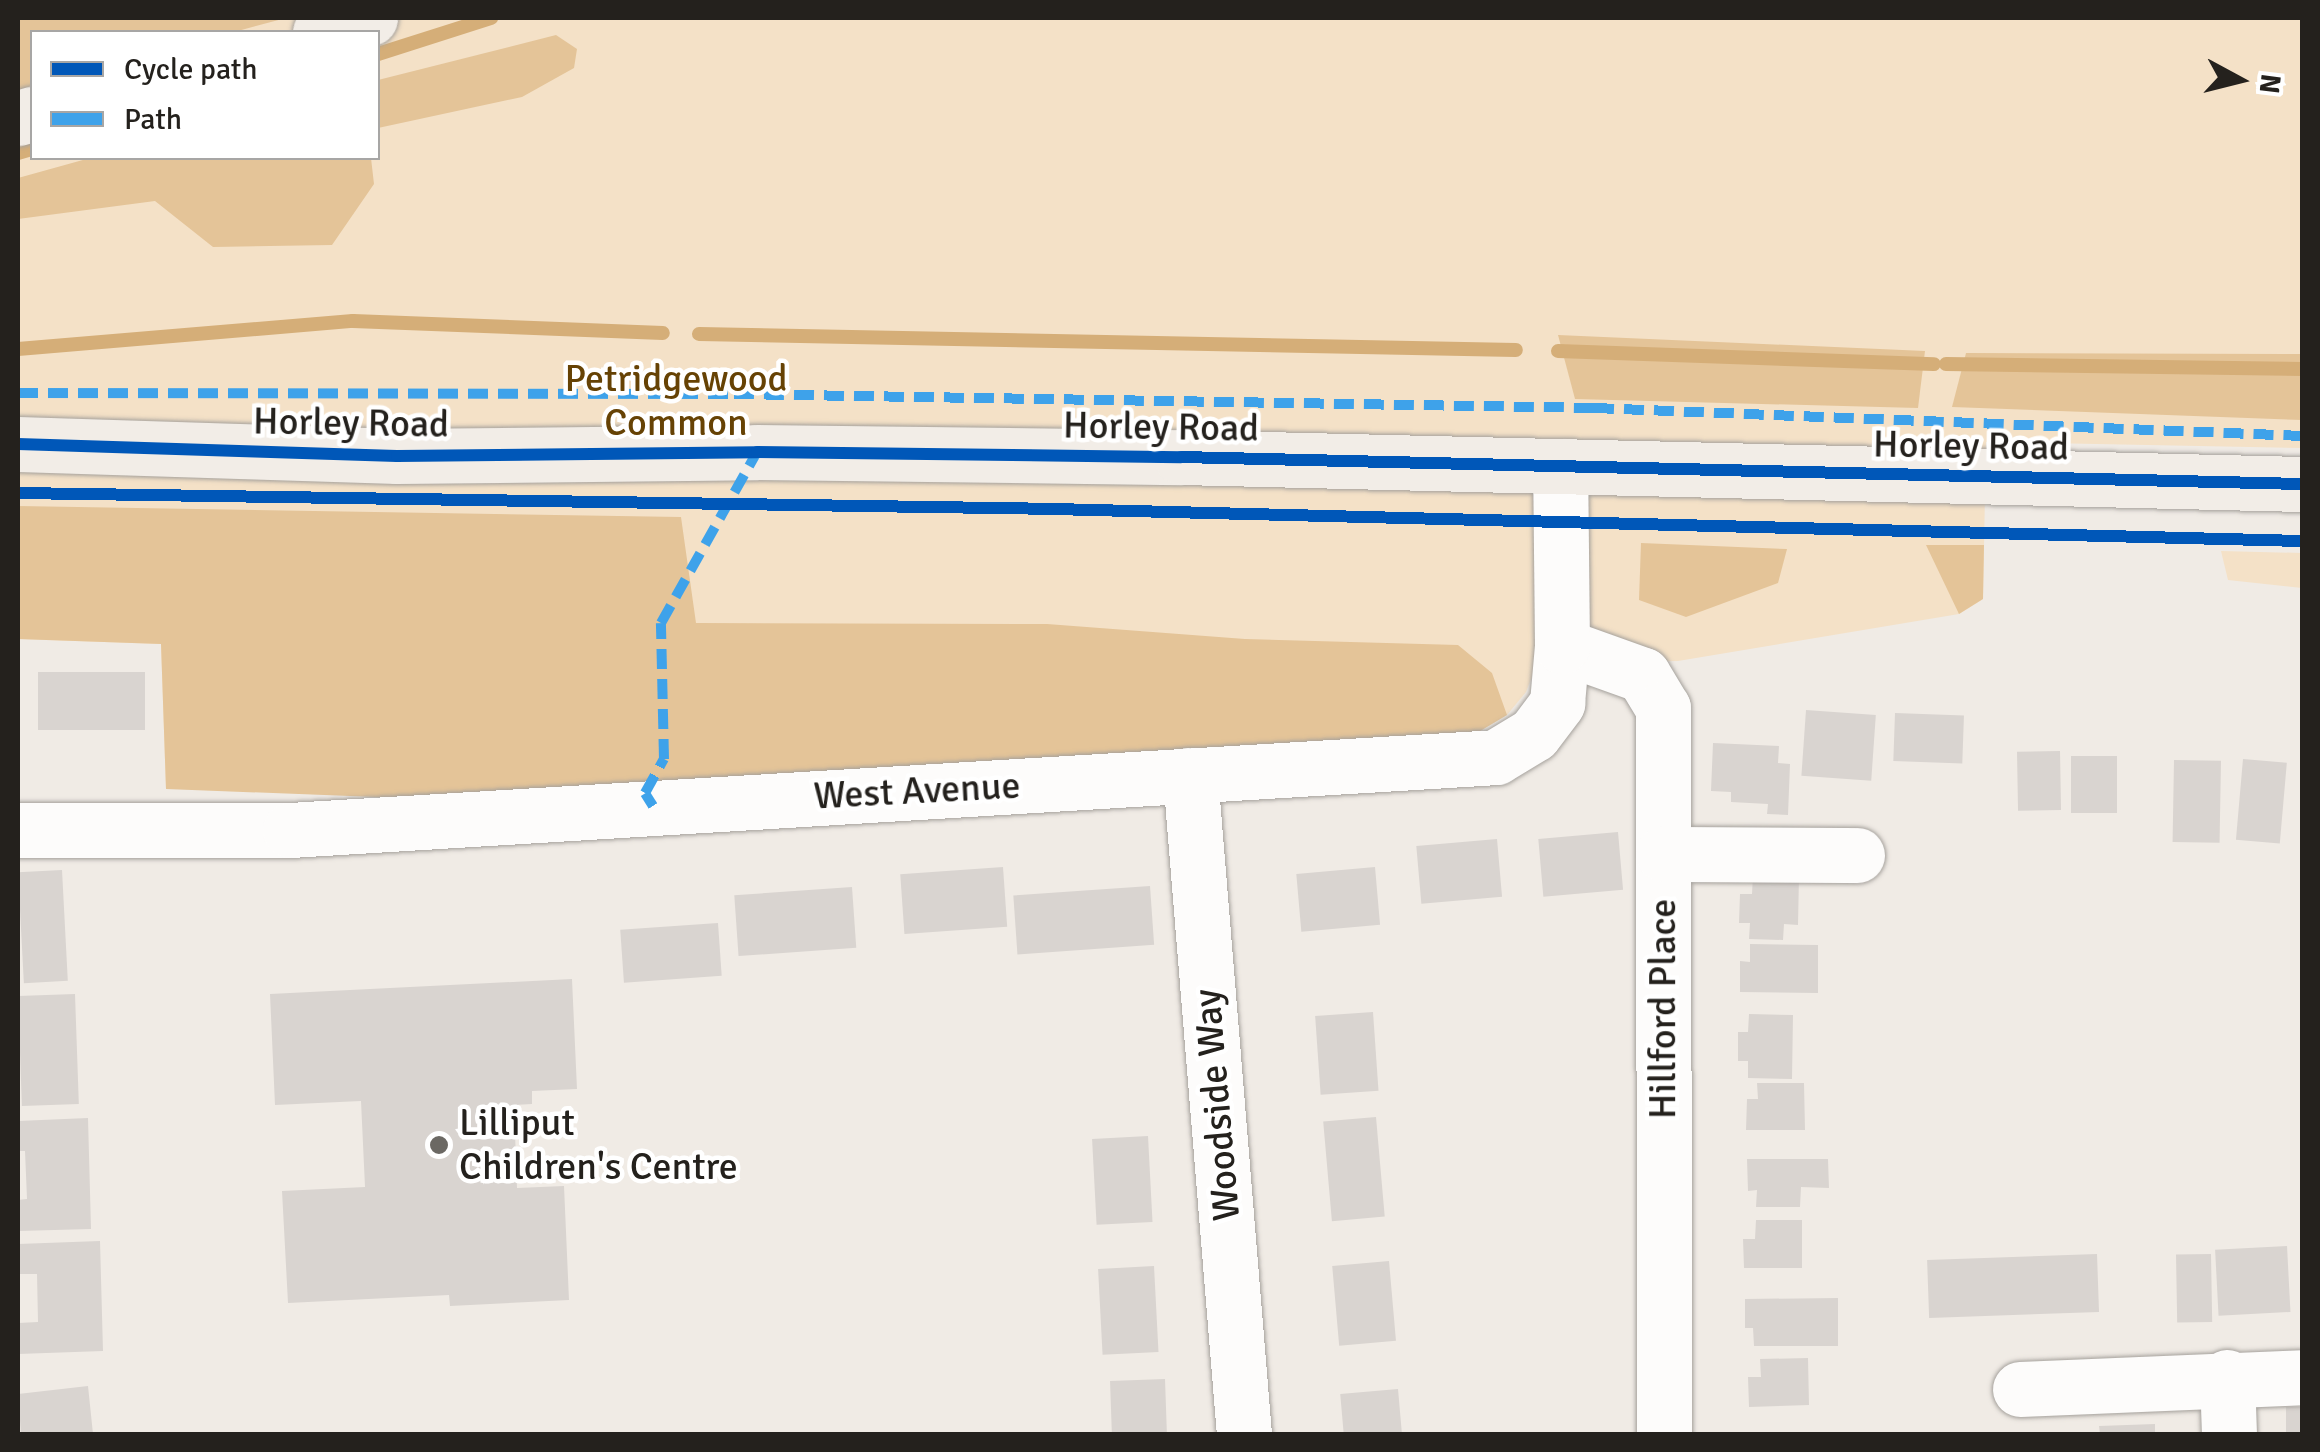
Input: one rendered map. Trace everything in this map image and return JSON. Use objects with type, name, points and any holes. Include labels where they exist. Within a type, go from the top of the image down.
[{"type":"main road","points":[[327,30],[370,18]]},
{"type":"main road","name":"Horley Road","points":[[18,444],[396,456],[776,452],[2302,484]]},
{"type":"street","name":"West Avenue","points":[[18,830],[290,830],[1496,756],[1534,734],[1557,703],[1562,646],[1560,466]]},
{"type":"street","name":"Hillford Place","points":[[1562,646],[1643,675],[1663,708],[1664,1434]]},
{"type":"street","name":"Woodside Way","points":[[1190,775],[1244,1434]]},
{"type":"street","points":[[1663,854],[1857,855]]},
{"type":"street","points":[[2020,1389],[2227,1377],[2302,1377]]},
{"type":"street","points":[[2227,1377],[2229,1434]]},
{"type":"green space","name":"Petridgewood Common","points":[[18,18],[2302,18],[2302,448],[1986,442],[1983,599],[1959,614],[1678,661],[1537,664],[1526,692],[1507,715],[1470,737],[166,789],[161,644],[18,639]]},
{"type":"green space","points":[[2221,551],[2302,553],[2302,588],[2228,580]]},
{"type":"shaded area","points":[[18,18],[286,18],[241,30],[30,30],[30,92],[18,95]]},
{"type":"shaded area","points":[[556,35],[577,49],[574,68],[522,97],[380,128],[380,79]]},
{"type":"shaded area","points":[[83,160],[371,160],[374,184],[332,245],[213,247],[155,201],[18,219],[18,178]]},
{"type":"shaded area","points":[[1558,335],[1925,351],[1918,408],[1575,399]]},
{"type":"shaded area","points":[[1966,353],[2302,354],[2302,420],[1952,407]]},
{"type":"shaded area","points":[[18,506],[681,517],[696,623],[1047,624],[1245,639],[1458,645],[1492,673],[1507,715],[1470,737],[401,798],[166,789],[161,644],[18,639]]},
{"type":"shaded area","points":[[1641,543],[1787,549],[1778,583],[1686,617],[1639,600]]},
{"type":"shaded area","points":[[1926,545],[1984,545],[1983,599],[1959,614]]},
{"type":"building","points":[[38,672],[145,672],[145,730],[38,730]]},
{"type":"building","points":[[1806,710],[1876,715],[1871,781],[1801,776]]},
{"type":"building","points":[[1895,713],[1964,715],[1962,763],[1893,761]]},
{"type":"building","points":[[1713,743],[1779,746],[1778,763],[1790,764],[1788,815],[1767,814],[1768,804],[1731,802],[1731,792],[1711,791]]},
{"type":"building","points":[[2060,751],[2061,810],[2018,811],[2017,752]]},
{"type":"building","points":[[2071,756],[2117,756],[2117,813],[2071,813]]},
{"type":"building","points":[[2243,759],[2287,763],[2280,844],[2236,840]]},
{"type":"building","points":[[2174,760],[2221,761],[2220,843],[2173,842]]},
{"type":"building","points":[[1618,832],[1623,890],[1543,897],[1538,839]]},
{"type":"building","points":[[1497,839],[1502,897],[1421,904],[1416,846]]},
{"type":"building","points":[[1003,867],[1007,927],[904,934],[900,874]]},
{"type":"building","points":[[1375,867],[1380,925],[1301,932],[1296,874]]},
{"type":"building","points":[[62,870],[68,981],[24,983],[18,872]]},
{"type":"building","points":[[1753,875],[1799,876],[1798,925],[1784,924],[1783,940],[1749,939],[1750,923],[1739,923],[1740,894],[1752,894]]},
{"type":"building","points":[[1150,886],[1154,945],[1017,954],[1013,896]]},
{"type":"building","points":[[852,887],[856,948],[739,956],[734,895]]},
{"type":"building","points":[[718,923],[722,976],[624,983],[620,930]]},
{"type":"building","points":[[1750,944],[1818,945],[1818,993],[1740,992],[1740,961],[1750,962]]},
{"type":"building","name":"Lilliput Children's Centre","points":[[572,979],[577,1089],[532,1091],[532,1104],[514,1105],[517,1188],[564,1186],[569,1300],[450,1306],[449,1295],[288,1303],[282,1191],[365,1187],[361,1101],[275,1105],[270,994]]},
{"type":"building","points":[[75,994],[79,1104],[22,1106],[18,996]]},
{"type":"building","points":[[1373,1012],[1379,1091],[1321,1095],[1315,1016]]},
{"type":"building","points":[[1749,1014],[1793,1015],[1792,1079],[1748,1078],[1748,1061],[1738,1061],[1738,1032],[1748,1032]]},
{"type":"building","points":[[1757,1083],[1804,1083],[1805,1130],[1746,1130],[1747,1099],[1758,1099]]},
{"type":"building","points":[[1376,1117],[1385,1217],[1332,1221],[1323,1122]]},
{"type":"building","points":[[88,1118],[91,1229],[18,1231],[18,1200],[27,1199],[25,1151],[18,1151],[18,1121]]},
{"type":"building","points":[[1148,1136],[1153,1222],[1097,1225],[1092,1139]]},
{"type":"building","points":[[1747,1159],[1828,1159],[1829,1188],[1801,1187],[1800,1207],[1756,1207],[1757,1190],[1748,1191]]},
{"type":"building","points":[[1756,1220],[1802,1220],[1802,1268],[1744,1268],[1743,1239],[1755,1239]]},
{"type":"building","points":[[100,1241],[103,1351],[18,1354],[18,1323],[38,1322],[37,1274],[18,1274],[18,1244]]},
{"type":"building","points":[[2287,1246],[2290,1312],[2219,1316],[2215,1250]]},
{"type":"building","points":[[2097,1254],[2099,1312],[1929,1318],[1927,1260]]},
{"type":"building","points":[[2211,1254],[2212,1322],[2177,1323],[2176,1255]]},
{"type":"building","points":[[1389,1261],[1396,1341],[1339,1346],[1332,1266]]},
{"type":"building","points":[[1154,1266],[1159,1352],[1103,1355],[1098,1269]]},
{"type":"building","points":[[1838,1298],[1838,1346],[1754,1346],[1753,1328],[1745,1328],[1745,1299]]},
{"type":"building","points":[[1808,1358],[1809,1405],[1749,1407],[1748,1377],[1761,1377],[1760,1359]]},
{"type":"building","points":[[1165,1379],[1167,1434],[1112,1434],[1110,1381]]},
{"type":"building","points":[[88,1386],[93,1434],[21,1434],[18,1394]]},
{"type":"building","points":[[1398,1389],[1402,1434],[1344,1434],[1340,1394]]},
{"type":"building","points":[[2286,1407],[2302,1407],[2302,1434],[2286,1434]]},
{"type":"building","points":[[2155,1424],[2155,1434],[2100,1434],[2099,1426]]},
{"type":"waterway","points":[[380,53],[491,18]]},
{"type":"waterway","points":[[18,153],[30,150]]},
{"type":"waterway","points":[[18,349],[353,321],[663,333]]},
{"type":"waterway","points":[[699,334],[1516,350]]},
{"type":"waterway","points":[[1558,351],[1934,364]]},
{"type":"waterway","points":[[1946,364],[2302,369]]},
{"type":"marked path","points":[[18,393],[734,394],[1594,408],[2302,436]]},
{"type":"marked path","points":[[653,806],[645,793],[664,759],[661,623],[757,452]]},
{"type":"cycle path","points":[[18,444],[397,456],[757,452],[1181,457],[2302,484]]},
{"type":"cycle path","points":[[18,493],[1054,509],[2302,541]]},
{"type":"place","name":"Lilliput Children's Centre","points":[[439,1145]]}]
